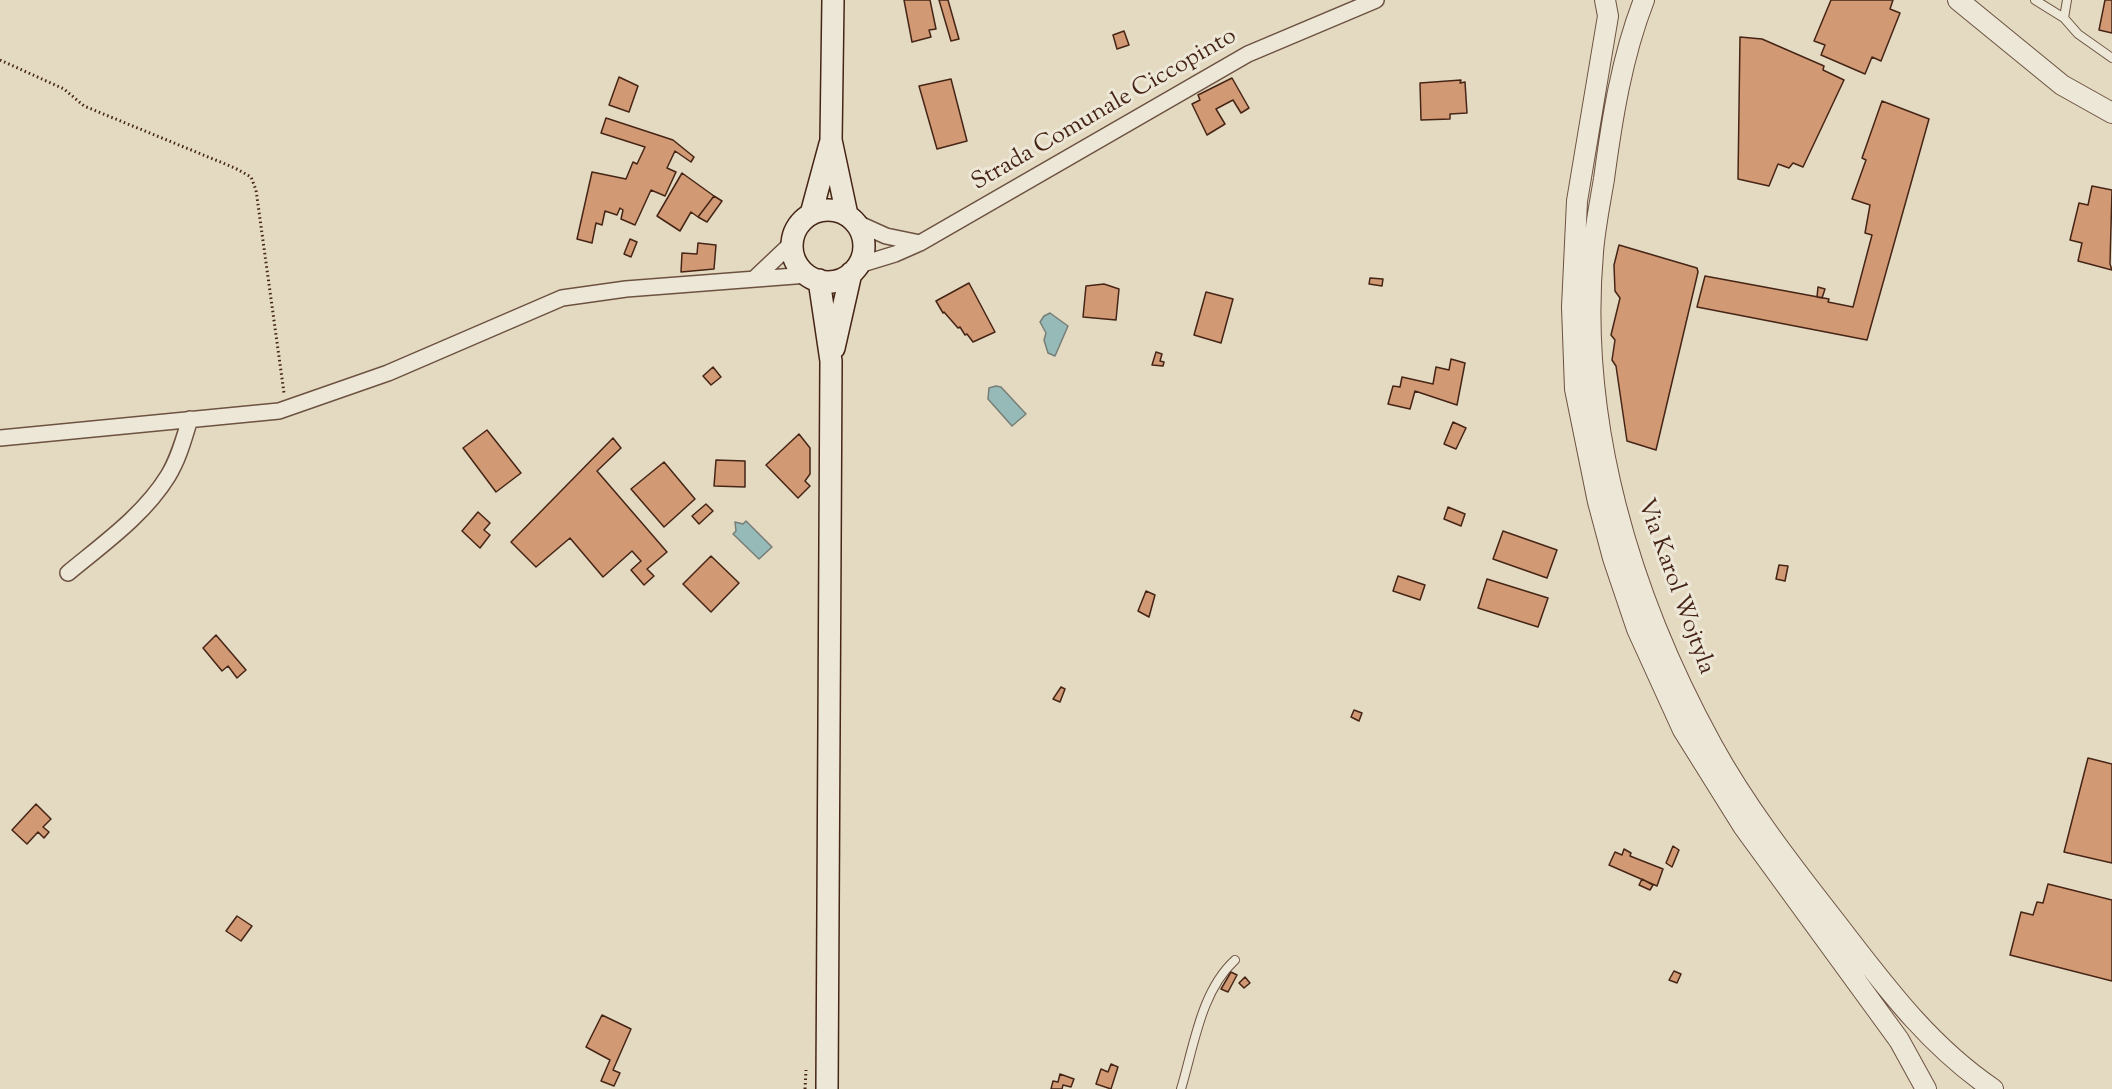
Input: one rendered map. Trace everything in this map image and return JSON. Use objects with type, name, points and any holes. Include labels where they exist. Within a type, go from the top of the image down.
[{"type":"main road","points":[[812,214],[831,140],[833,0]]},
{"type":"main road","points":[[831,140],[851,218],[864,243],[831,361]]},
{"type":"main road","points":[[851,218],[835,210],[812,214],[798,226],[792,243],[796,261],[813,278],[830,282],[855,269]]},
{"type":"main road","points":[[813,278],[831,361],[827,1089]]},
{"type":"street","name":"Strada Comunale Ciccopinto","points":[[855,269],[920,243],[1248,54],[1376,0]]},
{"type":"street","name":"Via Karol Wojtyla","points":[[1605,0],[1608,16],[1604,46],[1577,201],[1572,307],[1575,389],[1598,502],[1613,558],[1637,629],[1683,730],[1743,826],[1899,1040],[1926,1089]]},
{"type":"street","name":"Via Karol Wojtyla","points":[[1644,0],[1633,30],[1610,134],[1593,253],[1595,387],[1616,507],[1635,569],[1681,684],[1713,747],[1784,854],[1905,1012],[1955,1060],[1993,1089]]},
{"type":"street","points":[[1958,0],[2062,85],[2112,113]]},
{"type":"street","points":[[851,218],[886,236],[920,243]]},
{"type":"street","points":[[755,278],[792,243]]},
{"type":"street","points":[[0,438],[286,409],[388,373],[562,298],[626,289],[755,278],[813,278]]},
{"type":"street","points":[[68,573],[135,516],[168,476],[182,446],[190,419]]},
{"type":"lane","points":[[2035,0],[2064,18],[2078,34],[2112,58]]},
{"type":"lane","points":[[2064,18],[2067,0]]},
{"type":"lane","points":[[1181,1089],[1209,995],[1222,972],[1235,960]]},
{"type":"path","points":[[0,60],[64,89],[84,106],[235,168],[251,177],[256,190],[286,409]]},
{"type":"water","points":[[1050,313],[1068,326],[1055,356],[1048,353],[1044,340],[1046,333],[1040,322]]},
{"type":"water","points":[[1001,387],[1026,414],[1012,426],[988,399],[989,388]]},
{"type":"water","points":[[746,521],[772,547],[759,559],[733,534],[736,531],[735,522],[743,524]]},
{"type":"building","points":[[904,0],[930,0],[936,29],[929,30],[931,37],[912,42]]},
{"type":"building","points":[[939,0],[948,0],[959,39],[951,41]]},
{"type":"building","points":[[1831,0],[1893,0],[1890,9],[1900,13],[1881,61],[1872,57],[1865,74],[1821,55],[1825,45],[1814,41]]},
{"type":"building","points":[[2105,0],[2112,0],[2112,33],[2099,30]]},
{"type":"building","points":[[1124,31],[1129,45],[1117,49],[1113,35]]},
{"type":"building","points":[[1740,37],[1762,39],[1824,66],[1823,70],[1844,80],[1803,167],[1793,163],[1789,168],[1778,164],[1769,186],[1738,179]]},
{"type":"building","points":[[619,77],[638,86],[629,112],[609,105]]},
{"type":"building","points":[[1232,78],[1249,108],[1241,113],[1233,100],[1216,109],[1225,124],[1207,135],[1192,104],[1200,100],[1198,95]]},
{"type":"building","points":[[951,79],[967,141],[937,149],[919,86]]},
{"type":"building","points":[[1461,80],[1460,83],[1465,82],[1467,113],[1450,114],[1450,119],[1421,120],[1420,83]]},
{"type":"building","points":[[1882,101],[1929,119],[1867,340],[1697,307],[1705,276],[1829,299],[1828,302],[1853,307],[1872,235],[1865,233],[1870,205],[1852,199],[1866,160],[1862,158]]},
{"type":"building","points":[[606,118],[673,140],[694,157],[691,162],[675,151],[667,168],[676,172],[665,196],[651,190],[635,225],[621,219],[623,210],[620,208],[617,215],[605,211],[602,225],[596,223],[592,243],[577,239],[592,172],[626,179],[633,162],[637,164],[645,147],[601,133]]},
{"type":"building","points":[[682,173],[714,196],[698,217],[691,212],[680,231],[657,216]]},
{"type":"building","points":[[2092,186],[2112,190],[2110,264],[2112,270],[2078,261],[2082,243],[2070,240],[2079,203],[2088,205]]},
{"type":"building","points":[[714,196],[722,201],[707,222],[698,217]]},
{"type":"building","points":[[630,239],[637,242],[631,257],[624,254]]},
{"type":"building","points":[[698,243],[716,245],[714,269],[681,272],[682,253],[697,254]]},
{"type":"building","points":[[1619,245],[1697,268],[1698,272],[1656,450],[1627,441],[1616,366],[1612,360],[1615,340],[1611,335],[1620,298],[1615,291],[1614,265]]},
{"type":"building","points":[[1370,278],[1383,279],[1382,286],[1369,284]]},
{"type":"building","points":[[969,283],[995,332],[973,342],[943,313],[936,301]]},
{"type":"building","points":[[1104,284],[1119,289],[1116,320],[1083,317],[1086,286]]},
{"type":"building","points":[[1818,287],[1825,289],[1822,298],[1817,297]]},
{"type":"building","points":[[1206,292],[1233,299],[1221,343],[1194,335]]},
{"type":"building","points":[[1156,352],[1162,354],[1160,361],[1164,362],[1163,366],[1152,365]]},
{"type":"building","points":[[1451,359],[1465,363],[1457,405],[1415,391],[1410,409],[1388,404],[1393,386],[1400,387],[1402,377],[1433,384],[1436,367],[1449,370]]},
{"type":"building","points":[[713,367],[721,377],[711,385],[703,376]]},
{"type":"building","points":[[1453,422],[1466,428],[1456,449],[1444,444]]},
{"type":"building","points":[[487,430],[521,473],[496,492],[463,448]]},
{"type":"building","points":[[799,434],[810,448],[810,474],[805,481],[810,486],[798,498],[766,465]]},
{"type":"building","points":[[613,438],[621,448],[597,471],[667,552],[647,569],[654,576],[644,585],[631,570],[641,561],[632,551],[603,577],[570,538],[536,567],[511,542]]},
{"type":"building","points":[[716,460],[745,461],[745,487],[714,486]]},
{"type":"building","points":[[664,462],[695,499],[664,527],[631,489]]},
{"type":"building","points":[[706,504],[713,511],[699,524],[692,516]]},
{"type":"building","points":[[1448,507],[1465,514],[1461,526],[1444,519]]},
{"type":"building","points":[[478,512],[490,523],[484,530],[490,535],[480,548],[462,531]]},
{"type":"building","points":[[1503,531],[1557,550],[1547,578],[1493,559]]},
{"type":"building","points":[[711,556],[739,583],[711,612],[683,584]]},
{"type":"building","points":[[1779,565],[1788,566],[1785,581],[1776,579]]},
{"type":"building","points":[[1398,576],[1425,585],[1420,600],[1393,591]]},
{"type":"building","points":[[1487,579],[1548,598],[1538,627],[1478,608]]},
{"type":"building","points":[[1146,591],[1155,595],[1149,617],[1138,611]]},
{"type":"building","points":[[216,635],[246,670],[237,678],[228,666],[222,671],[203,648]]},
{"type":"building","points":[[1061,687],[1065,689],[1060,702],[1053,699]]},
{"type":"building","points":[[1354,710],[1362,713],[1359,721],[1351,717]]},
{"type":"building","points":[[2088,758],[2112,764],[2112,863],[2064,852]]},
{"type":"building","points":[[36,804],[51,819],[43,827],[49,832],[44,838],[38,832],[27,844],[12,830]]},
{"type":"building","points":[[1673,846],[1679,850],[1672,867],[1666,863]]},
{"type":"building","points":[[1624,849],[1631,853],[1630,856],[1663,869],[1657,886],[1609,865],[1615,852],[1622,855]]},
{"type":"building","points":[[1642,879],[1653,885],[1650,890],[1639,885]]},
{"type":"building","points":[[2048,884],[2112,900],[2112,981],[2010,955],[2021,912],[2033,915],[2037,902],[2043,903]]},
{"type":"building","points":[[237,916],[252,926],[241,941],[226,931]]},
{"type":"building","points":[[1674,971],[1681,974],[1677,983],[1669,980]]},
{"type":"building","points":[[1231,972],[1237,975],[1228,992],[1221,989]]},
{"type":"building","points":[[1245,977],[1250,983],[1244,988],[1239,983]]},
{"type":"building","points":[[602,1015],[631,1029],[613,1070],[620,1073],[614,1086],[601,1081],[610,1060],[586,1047]]},
{"type":"building","points":[[1111,1064],[1118,1067],[1111,1089],[1096,1084],[1101,1069],[1108,1072]]},
{"type":"building","points":[[1060,1074],[1074,1079],[1071,1087],[1063,1085],[1062,1089],[1051,1089],[1053,1081],[1058,1082]]}]
